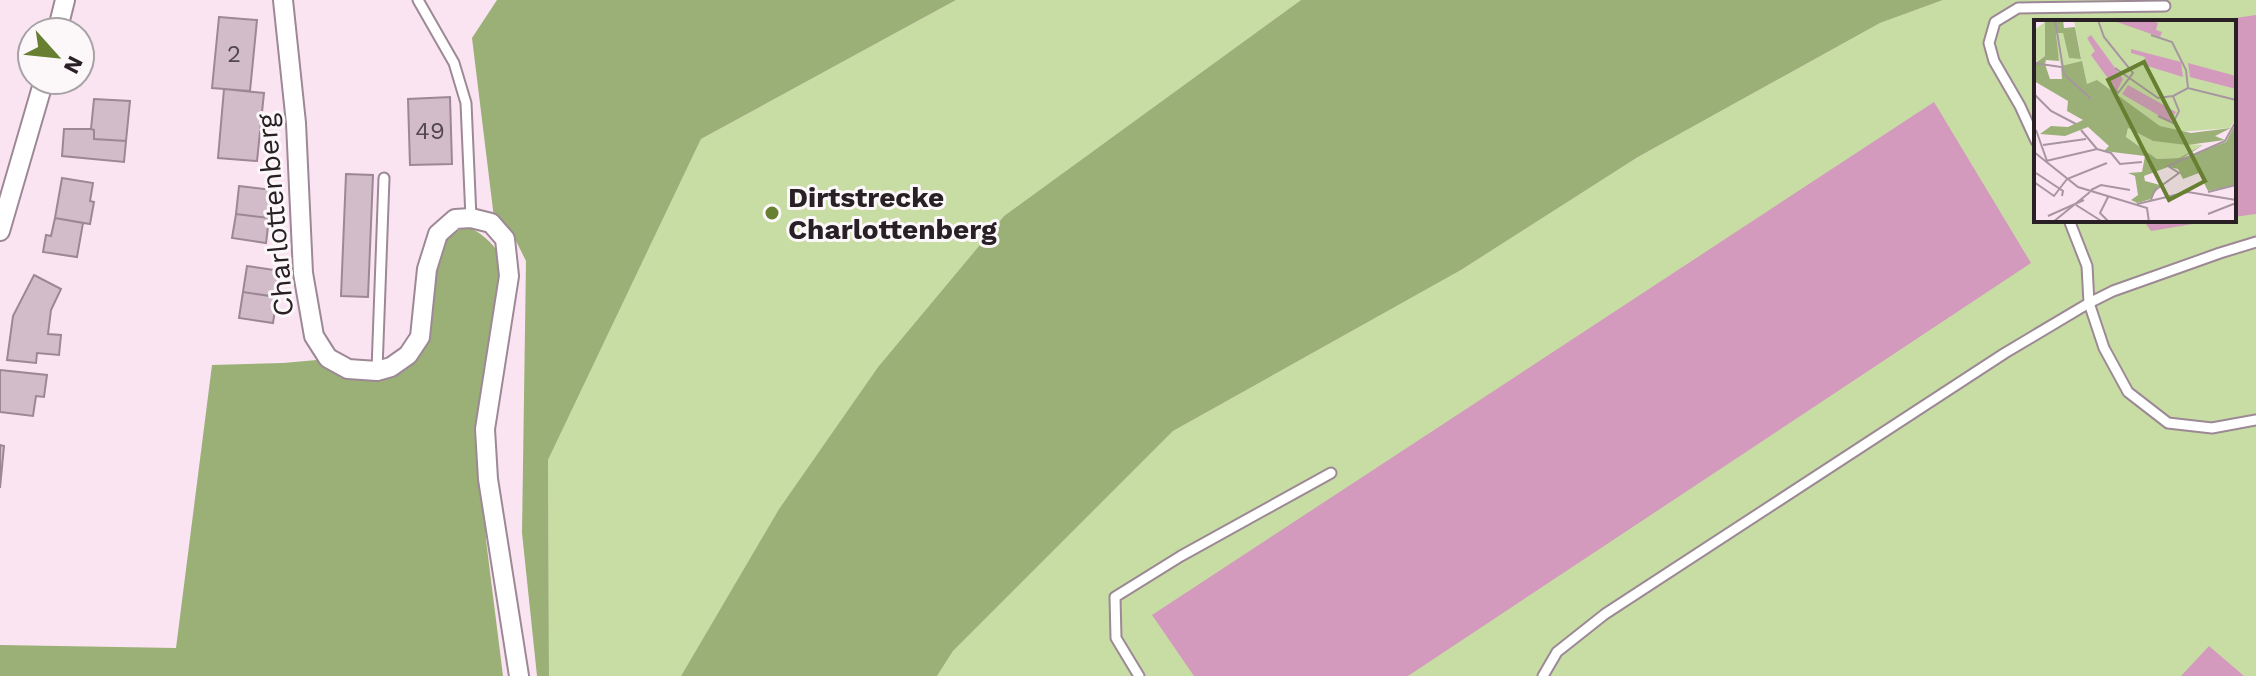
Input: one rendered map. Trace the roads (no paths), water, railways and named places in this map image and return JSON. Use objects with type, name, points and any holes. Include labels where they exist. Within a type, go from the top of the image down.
[{"type":"street","name":"Charlottenberg","points":[[283,0],[296,123],[303,273],[314,336],[328,358],[348,369],[377,371]]},
{"type":"street","points":[[0,231],[39,96]]},
{"type":"street","points":[[377,371],[391,367],[408,355],[420,337],[427,269],[438,234],[455,219],[471,218],[491,223],[505,239],[509,276],[485,429],[488,479],[519,676]]},
{"type":"lane","points":[[418,0],[454,63],[466,103],[471,218]]},
{"type":"lane","points":[[2034,137],[1994,61],[1989,43],[1995,22],[2018,8],[2165,6]]},
{"type":"lane","points":[[377,371],[384,178]]},
{"type":"lane","points":[[2070,222],[2087,266],[2089,303],[2104,348],[2128,392],[2168,423],[2212,428],[2256,420]]},
{"type":"lane","points":[[1543,676],[1557,652],[1605,614],[2005,353],[2113,291],[2256,242]]},
{"type":"lane","points":[[1139,676],[1116,638],[1115,597],[1181,556],[1331,473]]},
{"type":"place","name":"Dirtstrecke Charlottenberg","points":[[772,213]]}]
